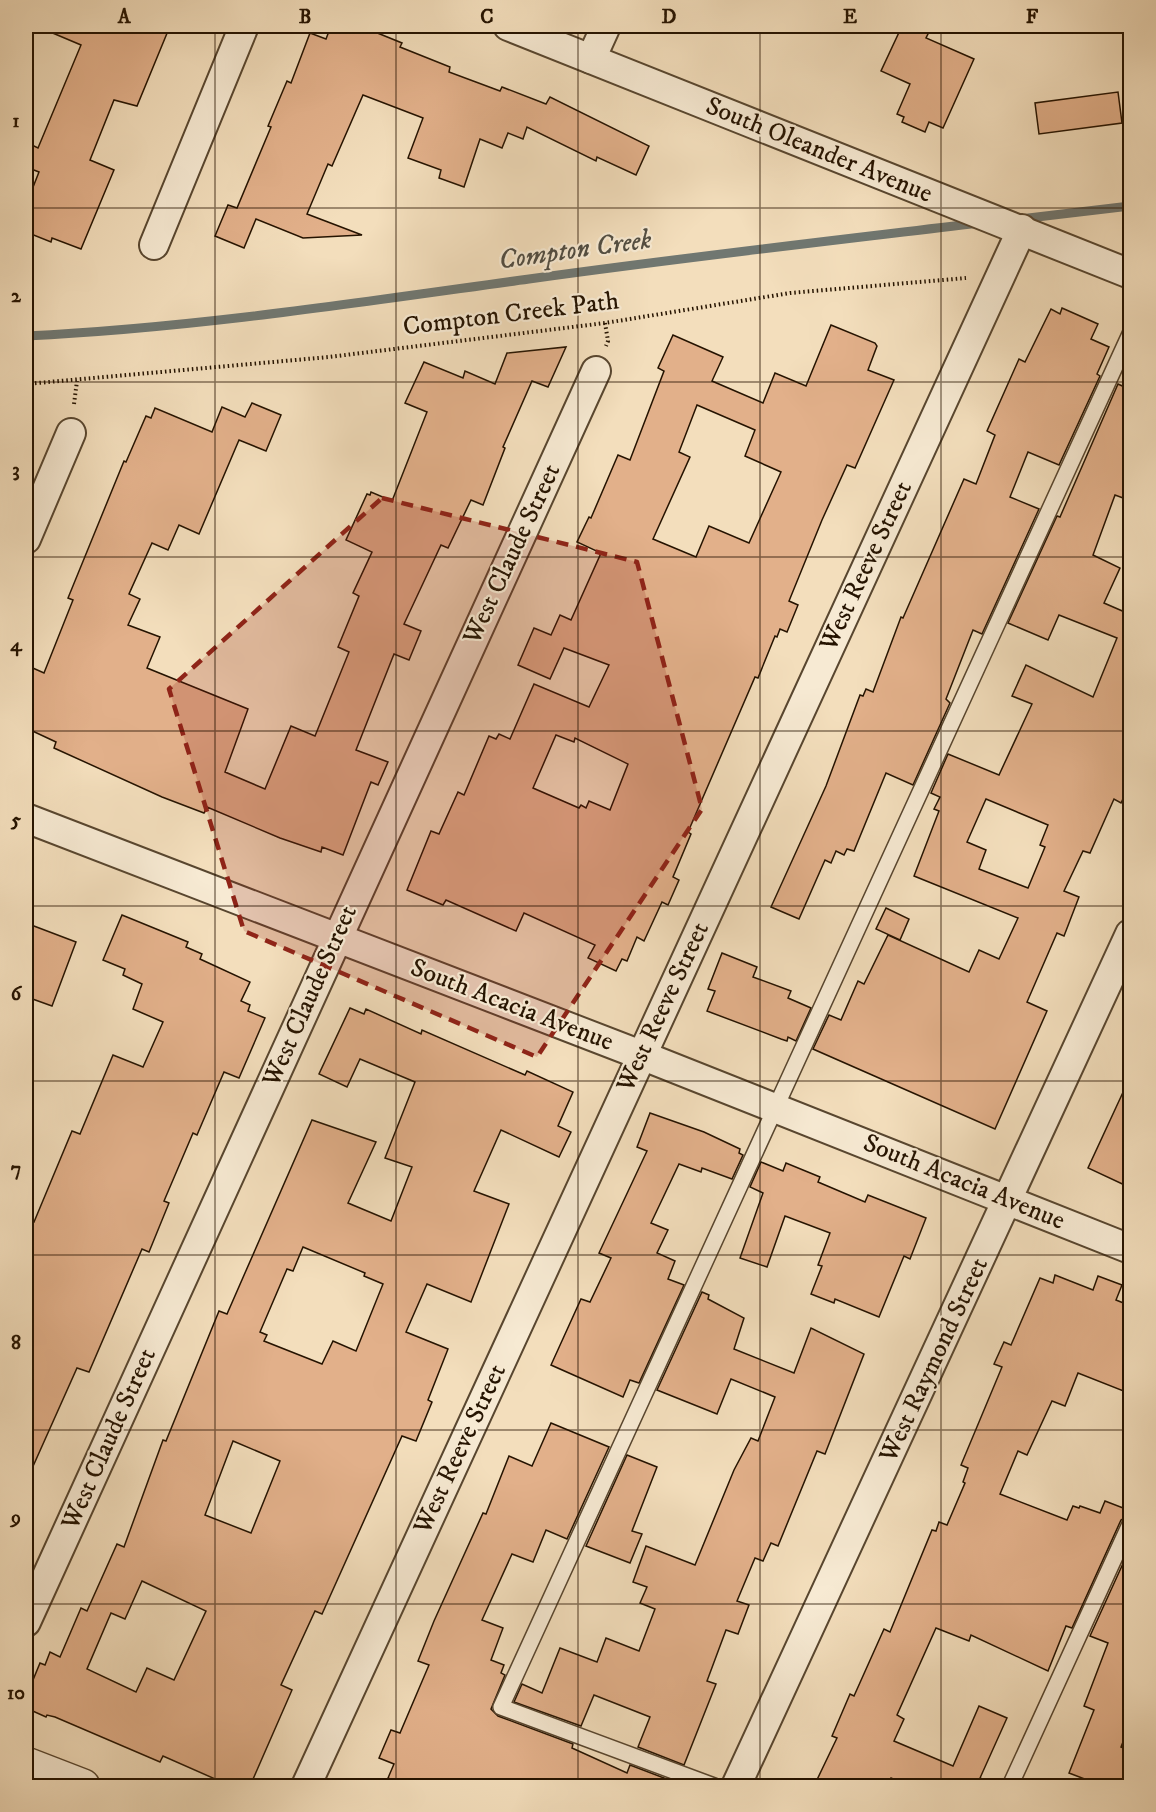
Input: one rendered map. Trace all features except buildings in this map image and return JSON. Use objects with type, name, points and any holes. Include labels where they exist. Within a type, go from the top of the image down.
[{"type":"street","points":[[154,245],[244,26]]},
{"type":"street","name":"South Oleander Avenue","points":[[508,26],[1131,274]]},
{"type":"street","points":[[591,59],[606,26]]},
{"type":"street","name":"West Reeve Street","points":[[306,1786],[1022,229]]},
{"type":"street","name":"West Claude Street","points":[[26,1622],[596,371]]},
{"type":"street","points":[[26,539],[71,433]]},
{"type":"street","name":"South Acacia Avenue","points":[[26,818],[641,1055],[1131,1249]]},
{"type":"street","name":"West Raymond Street","points":[[736,1786],[1131,934]]},
{"type":"street","points":[[26,1764],[83,1786]]},
{"type":"lane","points":[[714,1786],[501,1707],[774,1107],[1131,334]]},
{"type":"lane","points":[[1010,1786],[1131,1524]]},
{"type":"path","name":"Compton Creek Path","points":[[26,384],[329,357],[605,323],[790,293],[1000,275]]},
{"type":"highlighted area","points":[[382,498],[637,562],[702,809],[537,1057],[244,931],[169,689]]},
{"type":"waterway","name":"Compton Creek","points":[[1020,219],[1130,206]]},
{"type":"waterway","name":"Compton Creek","points":[[26,336],[215,321],[642,264],[979,223]]}]
